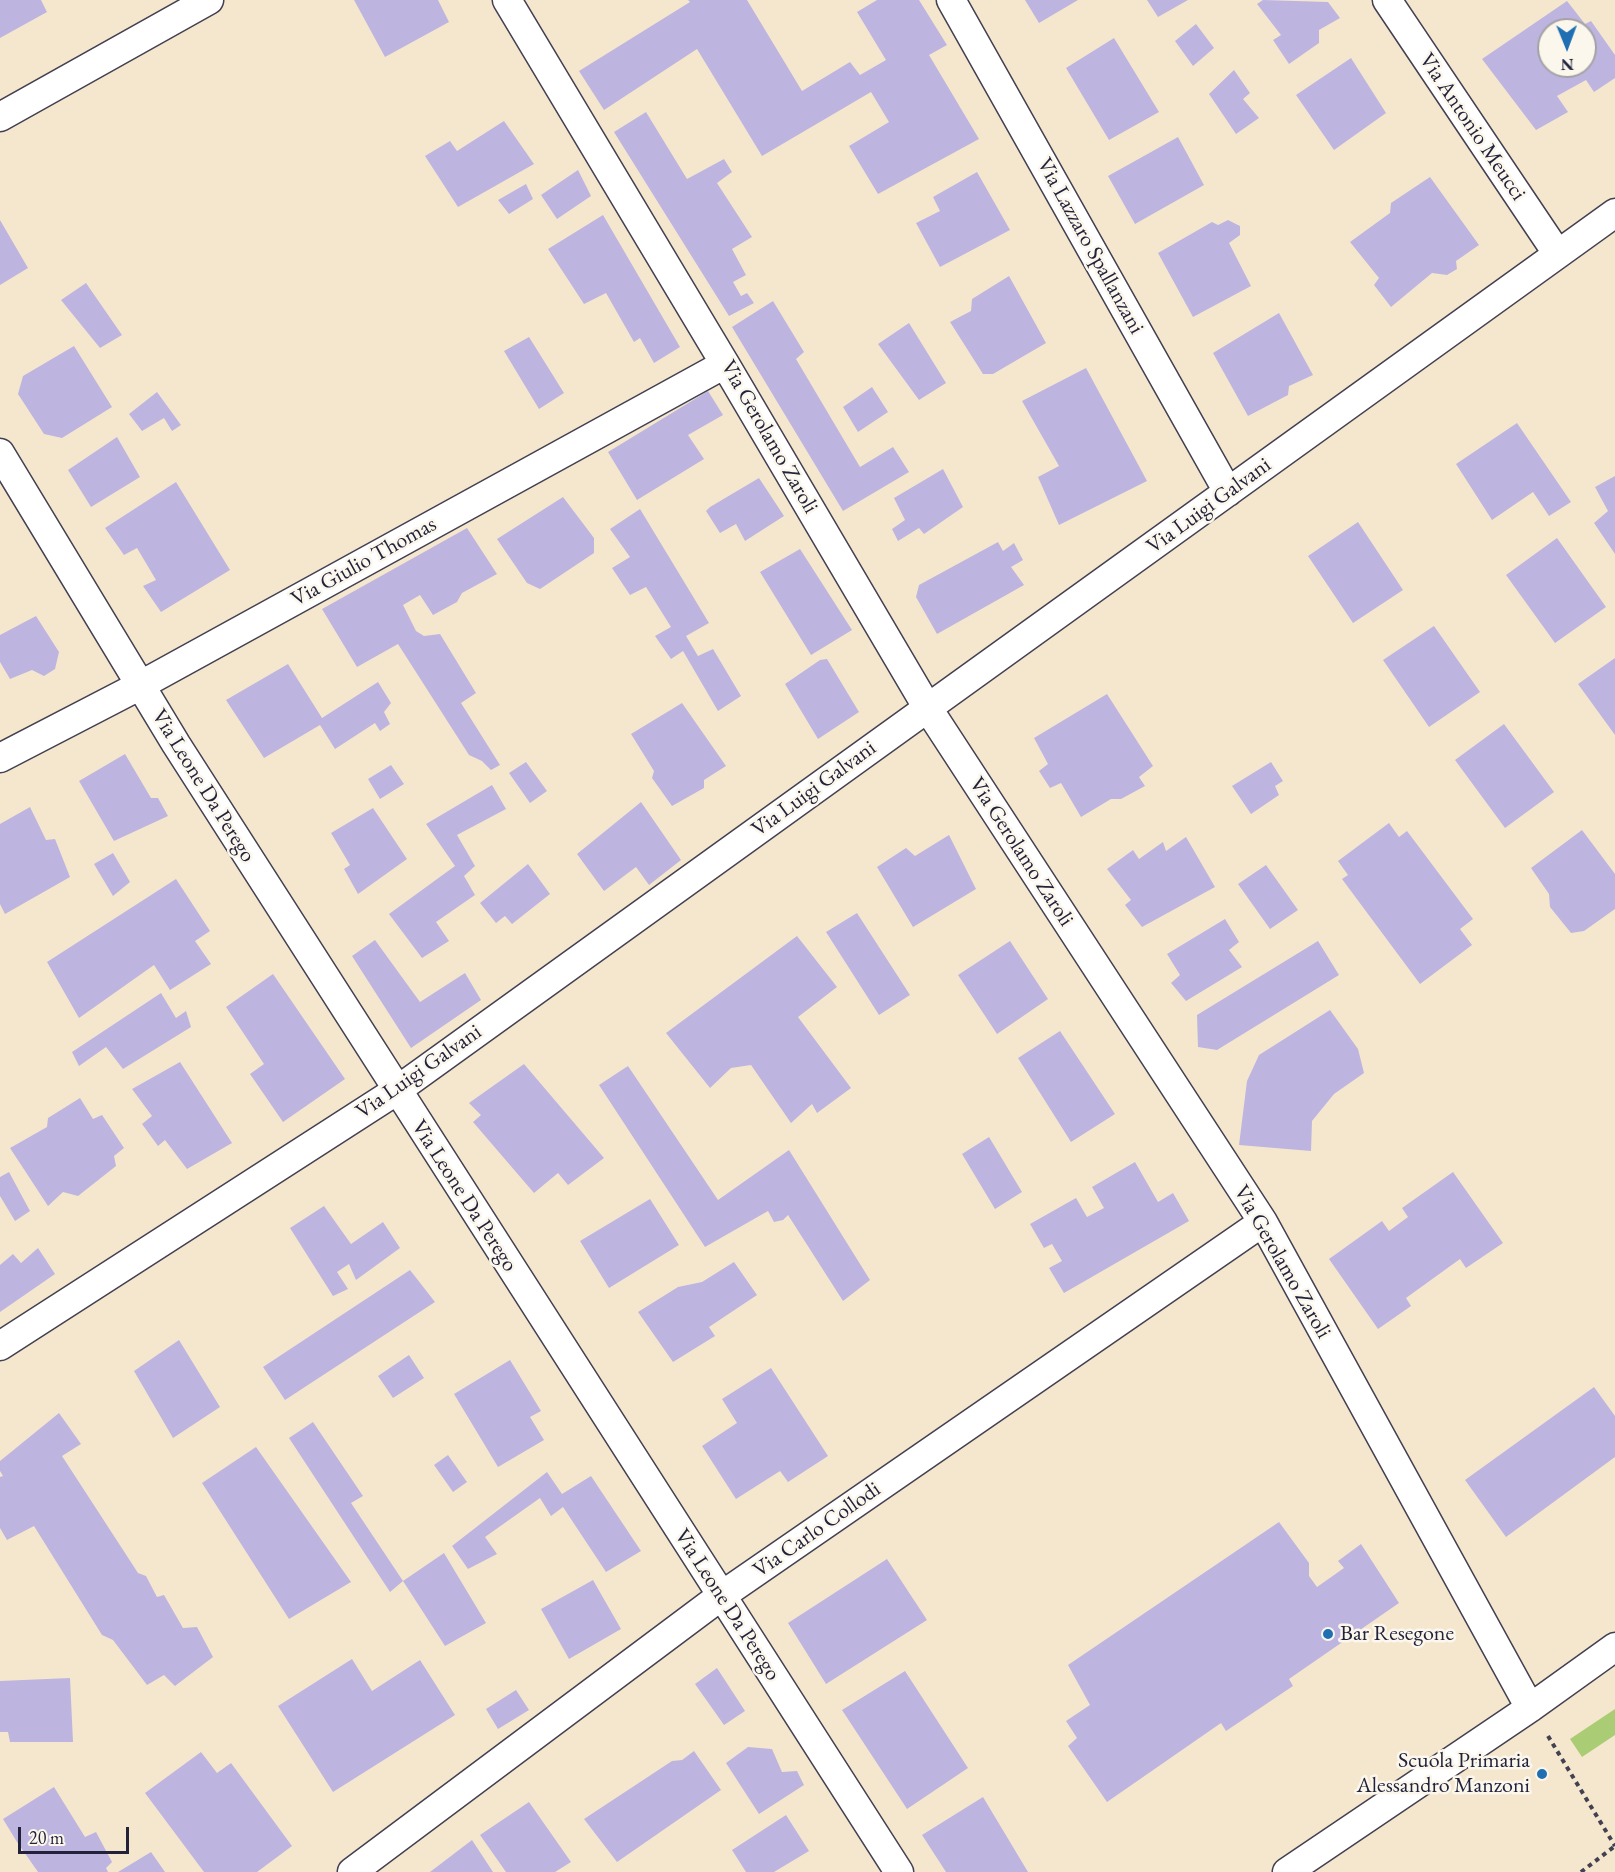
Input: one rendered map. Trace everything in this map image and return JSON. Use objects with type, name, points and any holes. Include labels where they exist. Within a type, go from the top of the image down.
[{"type":"street","points":[[0,117],[209,0]]},
{"type":"street","name":"Via Gerolamo Zaroli","points":[[507,0],[927,707],[1263,1222],[1530,1708]]},
{"type":"street","name":"Via Lazzaro Spallanzani","points":[[951,0],[1228,492]]},
{"type":"street","name":"Via Antonio Meucci","points":[[1387,0],[1557,253]]},
{"type":"street","name":"Via Luigi Galvani","points":[[0,1346],[396,1091],[1615,213]]},
{"type":"street","name":"Via Giulio Thomas","points":[[0,758],[139,686],[725,364]]},
{"type":"street","name":"Via Leone Da Perego","points":[[0,453],[139,686],[396,1091],[899,1872]]},
{"type":"street","name":"Via Carlo Collodi","points":[[364,1869],[722,1596],[1263,1222]]},
{"type":"street","points":[[1287,1872],[1530,1708],[1615,1647]]},
{"type":"path","points":[[1530,1708],[1615,1846],[1581,1872]]},
{"type":"green space","points":[[1615,1709],[1615,1735],[1582,1757],[1570,1739]]},
{"type":"building","points":[[0,0],[41,0],[47,12],[0,38]]},
{"type":"building","points":[[354,0],[438,0],[449,22],[385,57]]},
{"type":"building","points":[[688,0],[747,0],[802,91],[850,62],[860,75],[886,60],[857,12],[877,0],[919,0],[947,45],[929,55],[979,139],[878,194],[849,146],[889,122],[871,92],[762,156],[697,49],[604,110],[579,71],[690,2]]},
{"type":"building","points":[[1025,0],[1078,0],[1039,23]]},
{"type":"building","points":[[1147,0],[1188,0],[1158,17]]},
{"type":"building","points":[[1263,0],[1328,2],[1340,18],[1319,30],[1319,43],[1289,64],[1273,40],[1281,35],[1257,4]]},
{"type":"building","points":[[1567,1],[1580,18],[1542,18]]},
{"type":"building","points":[[1537,21],[1537,78],[1597,78],[1597,30],[1615,55],[1615,78],[1594,92],[1586,80],[1557,96],[1568,112],[1536,130],[1482,59]]},
{"type":"building","points":[[1196,24],[1214,48],[1193,66],[1175,41]]},
{"type":"building","points":[[1114,38],[1159,112],[1109,140],[1066,68]]},
{"type":"building","points":[[1351,58],[1386,113],[1334,150],[1296,95]]},
{"type":"building","points":[[1234,70],[1250,93],[1243,99],[1259,118],[1236,134],[1209,94]]},
{"type":"building","points":[[646,112],[687,179],[724,159],[732,172],[717,183],[752,237],[732,249],[746,275],[733,282],[741,296],[747,293],[754,303],[729,316],[614,132]]},
{"type":"building","points":[[504,121],[534,164],[458,207],[425,156],[450,141],[457,151]]},
{"type":"building","points":[[1178,137],[1204,185],[1135,224],[1108,176]]},
{"type":"building","points":[[578,170],[591,196],[557,219],[541,195]]},
{"type":"building","points":[[977,172],[1010,230],[940,267],[916,223],[940,211],[933,197]]},
{"type":"building","points":[[1430,177],[1479,245],[1456,261],[1457,269],[1447,275],[1432,273],[1391,307],[1374,285],[1379,278],[1350,242],[1390,213],[1391,203]]},
{"type":"building","points":[[526,184],[533,199],[509,214],[498,200]]},
{"type":"building","points":[[603,215],[680,347],[654,363],[640,338],[634,342],[606,293],[584,304],[548,249]]},
{"type":"building","points":[[0,220],[28,268],[0,285]]},
{"type":"building","points":[[1228,220],[1240,226],[1240,235],[1229,243],[1251,286],[1193,317],[1158,253],[1212,222],[1218,225]]},
{"type":"building","points":[[1009,276],[1046,343],[993,374],[983,374],[950,322],[971,311],[972,299]]},
{"type":"building","points":[[86,283],[122,335],[100,348],[61,300]]},
{"type":"building","points":[[773,301],[804,352],[796,359],[860,467],[893,447],[909,472],[843,511],[732,327]]},
{"type":"building","points":[[1279,313],[1313,375],[1289,386],[1288,395],[1248,416],[1213,353]]},
{"type":"building","points":[[909,323],[946,383],[919,400],[878,344]]},
{"type":"building","points":[[529,337],[564,393],[539,409],[504,351]]},
{"type":"building","points":[[74,346],[112,407],[62,438],[44,434],[18,394],[23,376]]},
{"type":"building","points":[[1086,368],[1147,481],[1059,525],[1038,477],[1059,466],[1022,401]]},
{"type":"building","points":[[872,387],[888,412],[858,432],[843,407]]},
{"type":"building","points":[[708,391],[723,415],[688,435],[704,459],[637,500],[608,452]]},
{"type":"building","points":[[157,392],[181,425],[172,431],[164,418],[142,431],[129,414]]},
{"type":"building","points":[[1517,423],[1571,502],[1549,516],[1533,492],[1492,520],[1456,464]]},
{"type":"building","points":[[117,437],[140,477],[91,507],[68,470]]},
{"type":"building","points":[[943,469],[963,507],[924,534],[919,528],[898,541],[892,529],[905,520],[894,498]]},
{"type":"building","points":[[1615,476],[1615,554],[1594,523],[1608,511],[1595,487]]},
{"type":"building","points":[[759,478],[784,516],[745,541],[736,524],[720,533],[706,511]]},
{"type":"building","points":[[176,482],[230,570],[161,612],[143,586],[156,580],[137,548],[124,555],[105,528]]},
{"type":"building","points":[[563,497],[594,538],[594,553],[540,589],[527,583],[497,539]]},
{"type":"building","points":[[640,509],[709,623],[686,636],[698,656],[713,649],[741,696],[718,711],[683,651],[671,659],[655,636],[671,627],[646,587],[630,595],[612,568],[630,557],[610,529]]},
{"type":"building","points":[[1358,522],[1403,590],[1353,623],[1308,556]]},
{"type":"building","points":[[467,528],[497,574],[462,593],[457,602],[433,615],[420,595],[403,605],[416,631],[424,636],[440,634],[476,693],[461,703],[500,765],[491,770],[482,761],[469,755],[398,644],[357,667],[322,609]]},
{"type":"building","points":[[1557,538],[1606,607],[1555,643],[1506,575]]},
{"type":"building","points":[[998,542],[1003,551],[1014,543],[1023,560],[1011,567],[1024,585],[937,634],[916,597],[919,585]]},
{"type":"building","points":[[800,549],[852,630],[811,655],[760,572]]},
{"type":"building","points":[[36,616],[59,652],[55,669],[44,676],[32,670],[10,679],[0,662],[0,635]]},
{"type":"building","points":[[1434,626],[1480,692],[1429,727],[1383,660]]},
{"type":"building","points":[[1615,658],[1615,735],[1578,684]]},
{"type":"building","points":[[827,659],[859,712],[818,739],[785,684],[820,660]]},
{"type":"building","points":[[288,664],[322,718],[378,682],[391,703],[384,712],[390,724],[380,731],[375,723],[335,749],[320,725],[264,758],[226,700]]},
{"type":"building","points":[[1107,694],[1153,766],[1139,777],[1145,786],[1121,799],[1111,799],[1081,817],[1061,783],[1050,788],[1039,771],[1048,764],[1034,738]]},
{"type":"building","points":[[682,703],[726,766],[704,780],[704,788],[672,806],[652,778],[654,771],[631,734]]},
{"type":"building","points":[[1504,724],[1554,792],[1505,828],[1455,760]]},
{"type":"building","points":[[125,754],[151,798],[158,798],[168,816],[114,841],[79,781]]},
{"type":"building","points":[[526,762],[547,791],[530,803],[509,773]]},
{"type":"building","points":[[1271,762],[1283,781],[1275,786],[1279,795],[1251,814],[1232,786]]},
{"type":"building","points":[[391,765],[404,784],[380,799],[368,779]]},
{"type":"building","points":[[492,785],[506,809],[457,835],[475,866],[464,876],[475,895],[436,922],[449,941],[422,958],[389,914],[455,866],[426,824]]},
{"type":"building","points":[[641,802],[681,860],[649,885],[636,867],[604,891],[577,854]]},
{"type":"building","points":[[30,807],[46,840],[55,839],[70,877],[5,914],[0,904],[0,824]]},
{"type":"building","points":[[373,808],[407,859],[358,894],[344,869],[350,865],[331,833]]},
{"type":"building","points":[[1389,823],[1399,837],[1407,831],[1473,919],[1460,929],[1472,945],[1420,984],[1342,879],[1348,875],[1338,861]]},
{"type":"building","points":[[1582,830],[1615,874],[1615,909],[1584,931],[1571,933],[1550,907],[1549,894],[1531,868]]},
{"type":"building","points":[[949,835],[976,889],[913,927],[877,867],[906,848],[915,856]]},
{"type":"building","points":[[1186,837],[1215,887],[1142,927],[1125,905],[1131,900],[1107,869],[1133,850],[1139,859],[1163,842],[1166,851]]},
{"type":"building","points":[[113,853],[130,882],[113,896],[94,864]]},
{"type":"building","points":[[528,864],[550,894],[512,924],[505,916],[496,923],[480,903]]},
{"type":"building","points":[[1266,865],[1298,910],[1270,929],[1238,884]]},
{"type":"building","points":[[176,879],[210,931],[195,941],[211,964],[170,990],[154,965],[79,1018],[47,962]]},
{"type":"building","points":[[857,913],[910,995],[879,1015],[826,932]]},
{"type":"building","points":[[1225,919],[1239,942],[1229,950],[1242,967],[1186,1001],[1171,983],[1180,975],[1167,954]]},
{"type":"building","points":[[797,936],[837,987],[798,1017],[851,1088],[817,1113],[812,1104],[791,1123],[751,1065],[731,1068],[710,1088],[666,1033]]},
{"type":"building","points":[[375,940],[420,1002],[465,973],[481,1000],[411,1048],[352,956]]},
{"type":"building","points":[[1010,941],[1048,999],[997,1034],[958,975]]},
{"type":"building","points":[[1318,941],[1339,975],[1217,1050],[1198,1047],[1197,1015]]},
{"type":"building","points":[[273,974],[345,1079],[283,1122],[250,1074],[264,1064],[226,1007]]},
{"type":"building","points":[[161,993],[176,1018],[186,1011],[191,1027],[123,1069],[106,1047],[79,1066],[72,1052]]},
{"type":"building","points":[[1330,1010],[1358,1049],[1364,1073],[1334,1094],[1312,1121],[1311,1151],[1239,1145],[1247,1081],[1259,1055]]},
{"type":"building","points":[[1060,1031],[1115,1114],[1071,1142],[1018,1058]]},
{"type":"building","points":[[180,1062],[232,1143],[187,1169],[165,1140],[158,1146],[142,1124],[152,1116],[132,1089]]},
{"type":"building","points":[[524,1064],[604,1158],[568,1185],[558,1173],[534,1193],[473,1122],[481,1115],[469,1103]]},
{"type":"building","points":[[628,1066],[718,1200],[789,1150],[870,1280],[843,1301],[788,1215],[783,1220],[774,1222],[768,1211],[705,1247],[599,1085]]},
{"type":"building","points":[[80,1098],[93,1119],[102,1115],[124,1148],[114,1156],[116,1166],[78,1196],[63,1192],[48,1206],[10,1148],[47,1127],[48,1118]]},
{"type":"building","points":[[989,1137],[1022,1192],[995,1209],[962,1154]]},
{"type":"building","points":[[1135,1162],[1158,1202],[1173,1193],[1189,1221],[1064,1293],[1049,1268],[1062,1261],[1052,1244],[1044,1248],[1030,1224],[1076,1198],[1087,1217],[1104,1208],[1092,1187]]},
{"type":"building","points":[[9,1172],[30,1211],[15,1221],[0,1196],[0,1177]]},
{"type":"building","points":[[1453,1172],[1503,1243],[1466,1268],[1460,1259],[1406,1298],[1411,1306],[1378,1329],[1329,1259],[1382,1221],[1389,1231],[1408,1217],[1402,1208]]},
{"type":"building","points":[[650,1199],[679,1245],[609,1288],[580,1241]]},
{"type":"building","points":[[324,1206],[351,1244],[383,1222],[400,1248],[356,1280],[349,1264],[337,1272],[348,1289],[333,1296],[290,1228]]},
{"type":"building","points":[[38,1248],[55,1274],[0,1312],[0,1265],[13,1254],[21,1263]]},
{"type":"building","points":[[734,1262],[757,1295],[709,1327],[715,1336],[673,1362],[638,1312],[678,1287],[702,1282]]},
{"type":"building","points":[[410,1270],[435,1302],[285,1400],[263,1367]]},
{"type":"building","points":[[179,1340],[220,1407],[173,1438],[134,1371]]},
{"type":"building","points":[[409,1355],[424,1378],[393,1398],[378,1376]]},
{"type":"building","points":[[510,1360],[541,1411],[530,1417],[544,1440],[498,1467],[454,1394]]},
{"type":"building","points":[[771,1368],[828,1456],[788,1482],[780,1471],[736,1499],[702,1446],[737,1423],[722,1399]]},
{"type":"building","points":[[1594,1387],[1615,1416],[1615,1457],[1506,1537],[1465,1480]]},
{"type":"building","points":[[59,1413],[81,1444],[62,1456],[138,1573],[146,1576],[157,1597],[164,1595],[183,1628],[197,1627],[213,1657],[175,1686],[164,1675],[147,1685],[113,1640],[102,1635],[34,1526],[7,1540],[0,1528],[0,1477],[3,1476],[0,1471],[0,1461]]},
{"type":"building","points":[[313,1422],[363,1496],[351,1503],[403,1581],[390,1592],[289,1438]]},
{"type":"building","points":[[256,1447],[351,1582],[289,1619],[202,1483]]},
{"type":"building","points":[[448,1455],[467,1482],[453,1492],[434,1465]]},
{"type":"building","points":[[547,1472],[562,1494],[591,1476],[641,1551],[606,1572],[563,1507],[551,1516],[540,1498],[485,1537],[497,1554],[468,1569],[452,1546]]},
{"type":"building","points":[[1279,1522],[1309,1563],[1309,1576],[1317,1587],[1344,1568],[1338,1561],[1361,1544],[1399,1603],[1289,1679],[1293,1686],[1226,1731],[1221,1723],[1107,1802],[1068,1746],[1077,1738],[1066,1721],[1090,1705],[1068,1665]]},
{"type":"building","points":[[444,1553],[486,1623],[445,1646],[403,1581]]},
{"type":"building","points":[[887,1559],[927,1620],[826,1684],[788,1623]]},
{"type":"building","points":[[593,1580],[621,1629],[569,1659],[541,1609]]},
{"type":"building","points":[[352,1659],[372,1691],[420,1660],[455,1715],[333,1792],[278,1706]]},
{"type":"building","points":[[717,1668],[745,1711],[724,1725],[695,1684]]},
{"type":"building","points":[[905,1671],[968,1768],[907,1809],[842,1710]]},
{"type":"building","points":[[70,1678],[73,1742],[10,1742],[8,1732],[0,1732],[0,1681]]},
{"type":"building","points":[[516,1690],[529,1710],[498,1729],[486,1709]]},
{"type":"building","points":[[748,1747],[772,1749],[782,1772],[797,1771],[804,1785],[759,1814],[726,1763]]},
{"type":"building","points":[[694,1751],[721,1790],[617,1862],[584,1819],[672,1761],[682,1760]]},
{"type":"building","points":[[201,1752],[217,1773],[231,1763],[292,1846],[257,1872],[204,1872],[145,1793]]},
{"type":"building","points":[[54,1787],[85,1837],[96,1832],[112,1862],[106,1868],[108,1872],[38,1872],[17,1842],[3,1819]]},
{"type":"building","points":[[983,1797],[1028,1872],[946,1872],[922,1835]]},
{"type":"building","points":[[529,1802],[571,1862],[555,1872],[506,1872],[480,1835]]},
{"type":"building","points":[[786,1815],[809,1851],[774,1872],[746,1872],[732,1850]]},
{"type":"building","points":[[472,1840],[493,1872],[430,1872]]},
{"type":"building","points":[[151,1852],[165,1872],[118,1872]]},
{"type":"place","name":"Bar Resegone","points":[[1328,1634]]},
{"type":"place","name":"Scuola Primaria Alessandro Manzoni","points":[[1542,1774]]}]
